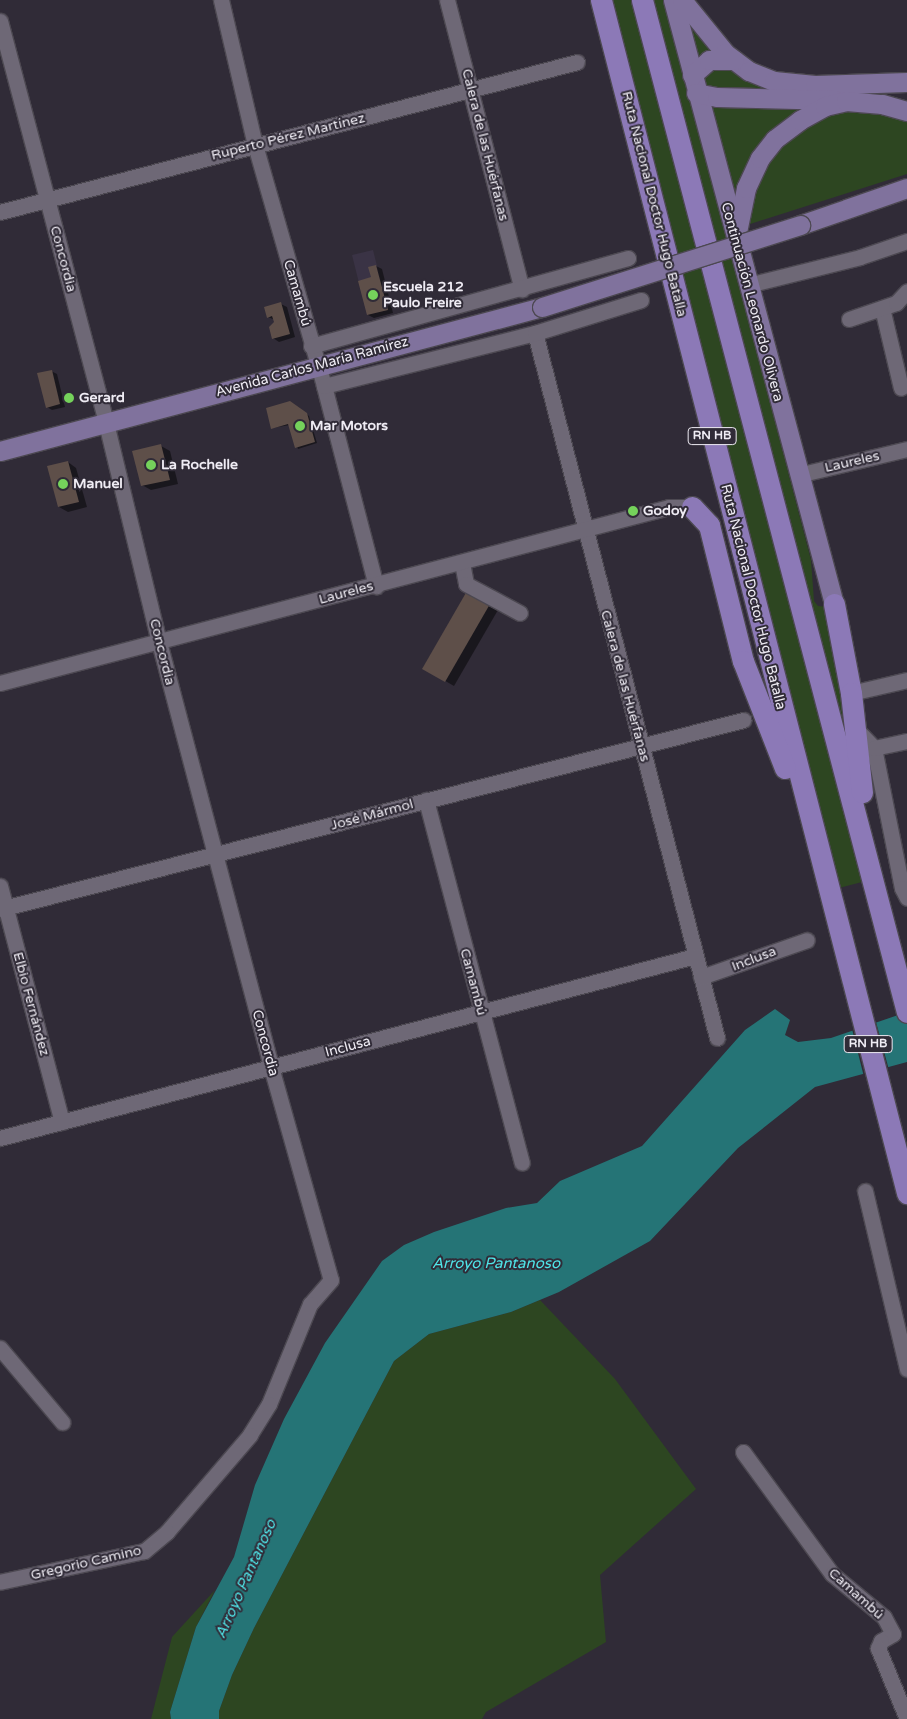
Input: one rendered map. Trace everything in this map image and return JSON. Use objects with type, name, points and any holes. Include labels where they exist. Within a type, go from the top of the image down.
[{"type":"highway","name":"Ruta Nacional Doctor Hugo Batalla","points":[[601,0],[828,894],[907,1193]]},
{"type":"highway","name":"RN HB","points":[[642,0],[868,855],[907,1012]]},
{"type":"highway","points":[[692,507],[709,525],[743,661],[823,871]]},
{"type":"highway","points":[[834,604],[851,693],[868,855]]},
{"type":"main road","name":"Continuación Leonardo Olivera","points":[[673,0],[798,475],[834,604]]},
{"type":"main road","points":[[682,0],[717,46],[734,60],[774,80],[795,84],[907,82]]},
{"type":"main road","points":[[734,60],[709,60],[694,84],[717,97],[846,101],[882,104],[907,112]]},
{"type":"main road","points":[[854,84],[907,97]]},
{"type":"main road","points":[[736,240],[746,188],[760,158],[775,139],[825,106],[846,101]]},
{"type":"main road","name":"Avenida Carlos María Ramírez","points":[[0,451],[542,307],[800,225],[907,188]]},
{"type":"street","name":"Camambú","points":[[221,0],[255,145],[324,386],[376,586]]},
{"type":"street","name":"Calera de las Huérfanas","points":[[447,0],[472,90],[522,290]]},
{"type":"street","name":"Concordia","points":[[0,21],[106,423],[159,642],[271,1067],[331,1280]]},
{"type":"street","name":"Ruperto Pérez Martínez","points":[[0,212],[576,62]]},
{"type":"street","points":[[748,285],[906,245]]},
{"type":"street","name":"Avenida Carlos María Ramírez","points":[[311,346],[522,290],[623,260],[636,302],[535,334],[324,386]]},
{"type":"street","points":[[849,318],[896,303],[907,291]]},
{"type":"street","points":[[882,308],[901,388]]},
{"type":"street","name":"Calera de las Huérfanas","points":[[535,334],[584,531],[716,1038]]},
{"type":"street","name":"Laureles","points":[[798,475],[907,449]]},
{"type":"street","name":"Laureles","points":[[0,683],[462,564],[669,507],[692,507]]},
{"type":"street","points":[[462,564],[466,584],[520,613]]},
{"type":"street","points":[[851,693],[907,680]]},
{"type":"street","name":"José Mármol","points":[[3,908],[216,856],[640,744],[743,720]]},
{"type":"street","points":[[855,728],[874,748],[902,861],[907,898]]},
{"type":"street","points":[[874,748],[907,741]]},
{"type":"street","name":"Camambú","points":[[426,800],[480,1012],[522,1163]]},
{"type":"street","name":"Elbio Fernández","points":[[0,886],[3,908],[62,1122]]},
{"type":"street","name":"Inclusa","points":[[701,978],[807,940]]},
{"type":"street","name":"Inclusa","points":[[0,1138],[696,956]]},
{"type":"street","points":[[865,1190],[907,1369]]},
{"type":"street","name":"Gregorio Camino","points":[[0,1582],[144,1551],[167,1532],[250,1435],[277,1387],[310,1304],[331,1280]]},
{"type":"street","points":[[0,1348],[62,1422]]},
{"type":"street","name":"Camambú","points":[[743,1452],[832,1574],[900,1632],[878,1648],[907,1719]]},
{"type":"shaded area","points":[[608,0],[632,0],[862,882],[839,888]]},
{"type":"shaded area","points":[[651,0],[665,0],[811,560],[814,601],[818,606],[828,607],[851,760]]},
{"type":"shaded area","points":[[691,29],[712,53],[699,60]]},
{"type":"shaded area","points":[[720,64],[777,89],[706,88],[704,74]]},
{"type":"shaded area","points":[[711,105],[809,106],[736,194]]},
{"type":"shaded area","points":[[863,108],[907,120],[907,174],[744,226],[752,186],[777,145],[820,117]]},
{"type":"shaded area","name":"Escuela 212 Paulo Freire","points":[[373,250],[388,310],[367,315],[352,255]]},
{"type":"shaded area","points":[[540,1300],[615,1379],[696,1489],[600,1575],[606,1642],[486,1712],[482,1719],[219,1719],[219,1711],[232,1675],[254,1628],[394,1361],[429,1334],[511,1312]]},
{"type":"shaded area","points":[[215,1590],[196,1627],[170,1712],[171,1719],[151,1719],[172,1637]]},
{"type":"water","name":"Arroyo Pantanoso","points":[[775,1009],[790,1020],[785,1035],[798,1042],[831,1038],[907,1012],[907,1062],[815,1087],[738,1148],[650,1241],[559,1292],[511,1312],[429,1334],[394,1361],[254,1628],[232,1675],[219,1711],[219,1719],[171,1719],[170,1712],[196,1627],[234,1557],[255,1485],[284,1419],[325,1343],[382,1261],[404,1245],[434,1232],[506,1208],[537,1203],[560,1181],[642,1146],[745,1030]]},
{"type":"pier","points":[[876,1022],[889,1070],[864,1077],[852,1029]]},
{"type":"building","name":"Escuela 212 Paulo Freire","points":[[376,265],[388,310],[367,315],[358,281],[371,277],[368,267]]},
{"type":"building","points":[[281,302],[290,334],[272,339],[269,327],[274,322],[272,316],[267,318],[264,307]]},
{"type":"building","points":[[52,370],[60,404],[46,408],[37,373]]},
{"type":"building","name":"Mar Motors","points":[[290,401],[307,413],[315,442],[295,448],[288,424],[271,429],[266,408]]},
{"type":"building","name":"La Rochelle","points":[[161,444],[170,480],[141,486],[132,451]]},
{"type":"building","name":"Manuel","points":[[68,461],[79,502],[58,507],[47,466]]},
{"type":"building","points":[[467,591],[490,604],[445,682],[422,669]]},
{"type":"place","name":"Escuela 212 Paulo Freire","points":[[373,295]]},
{"type":"place","name":"Gerard","points":[[69,398]]},
{"type":"place","name":"Mar Motors","points":[[300,426]]},
{"type":"place","name":"La Rochelle","points":[[151,465]]},
{"type":"place","name":"Manuel","points":[[63,484]]},
{"type":"place","name":"Godoy","points":[[633,511]]}]
